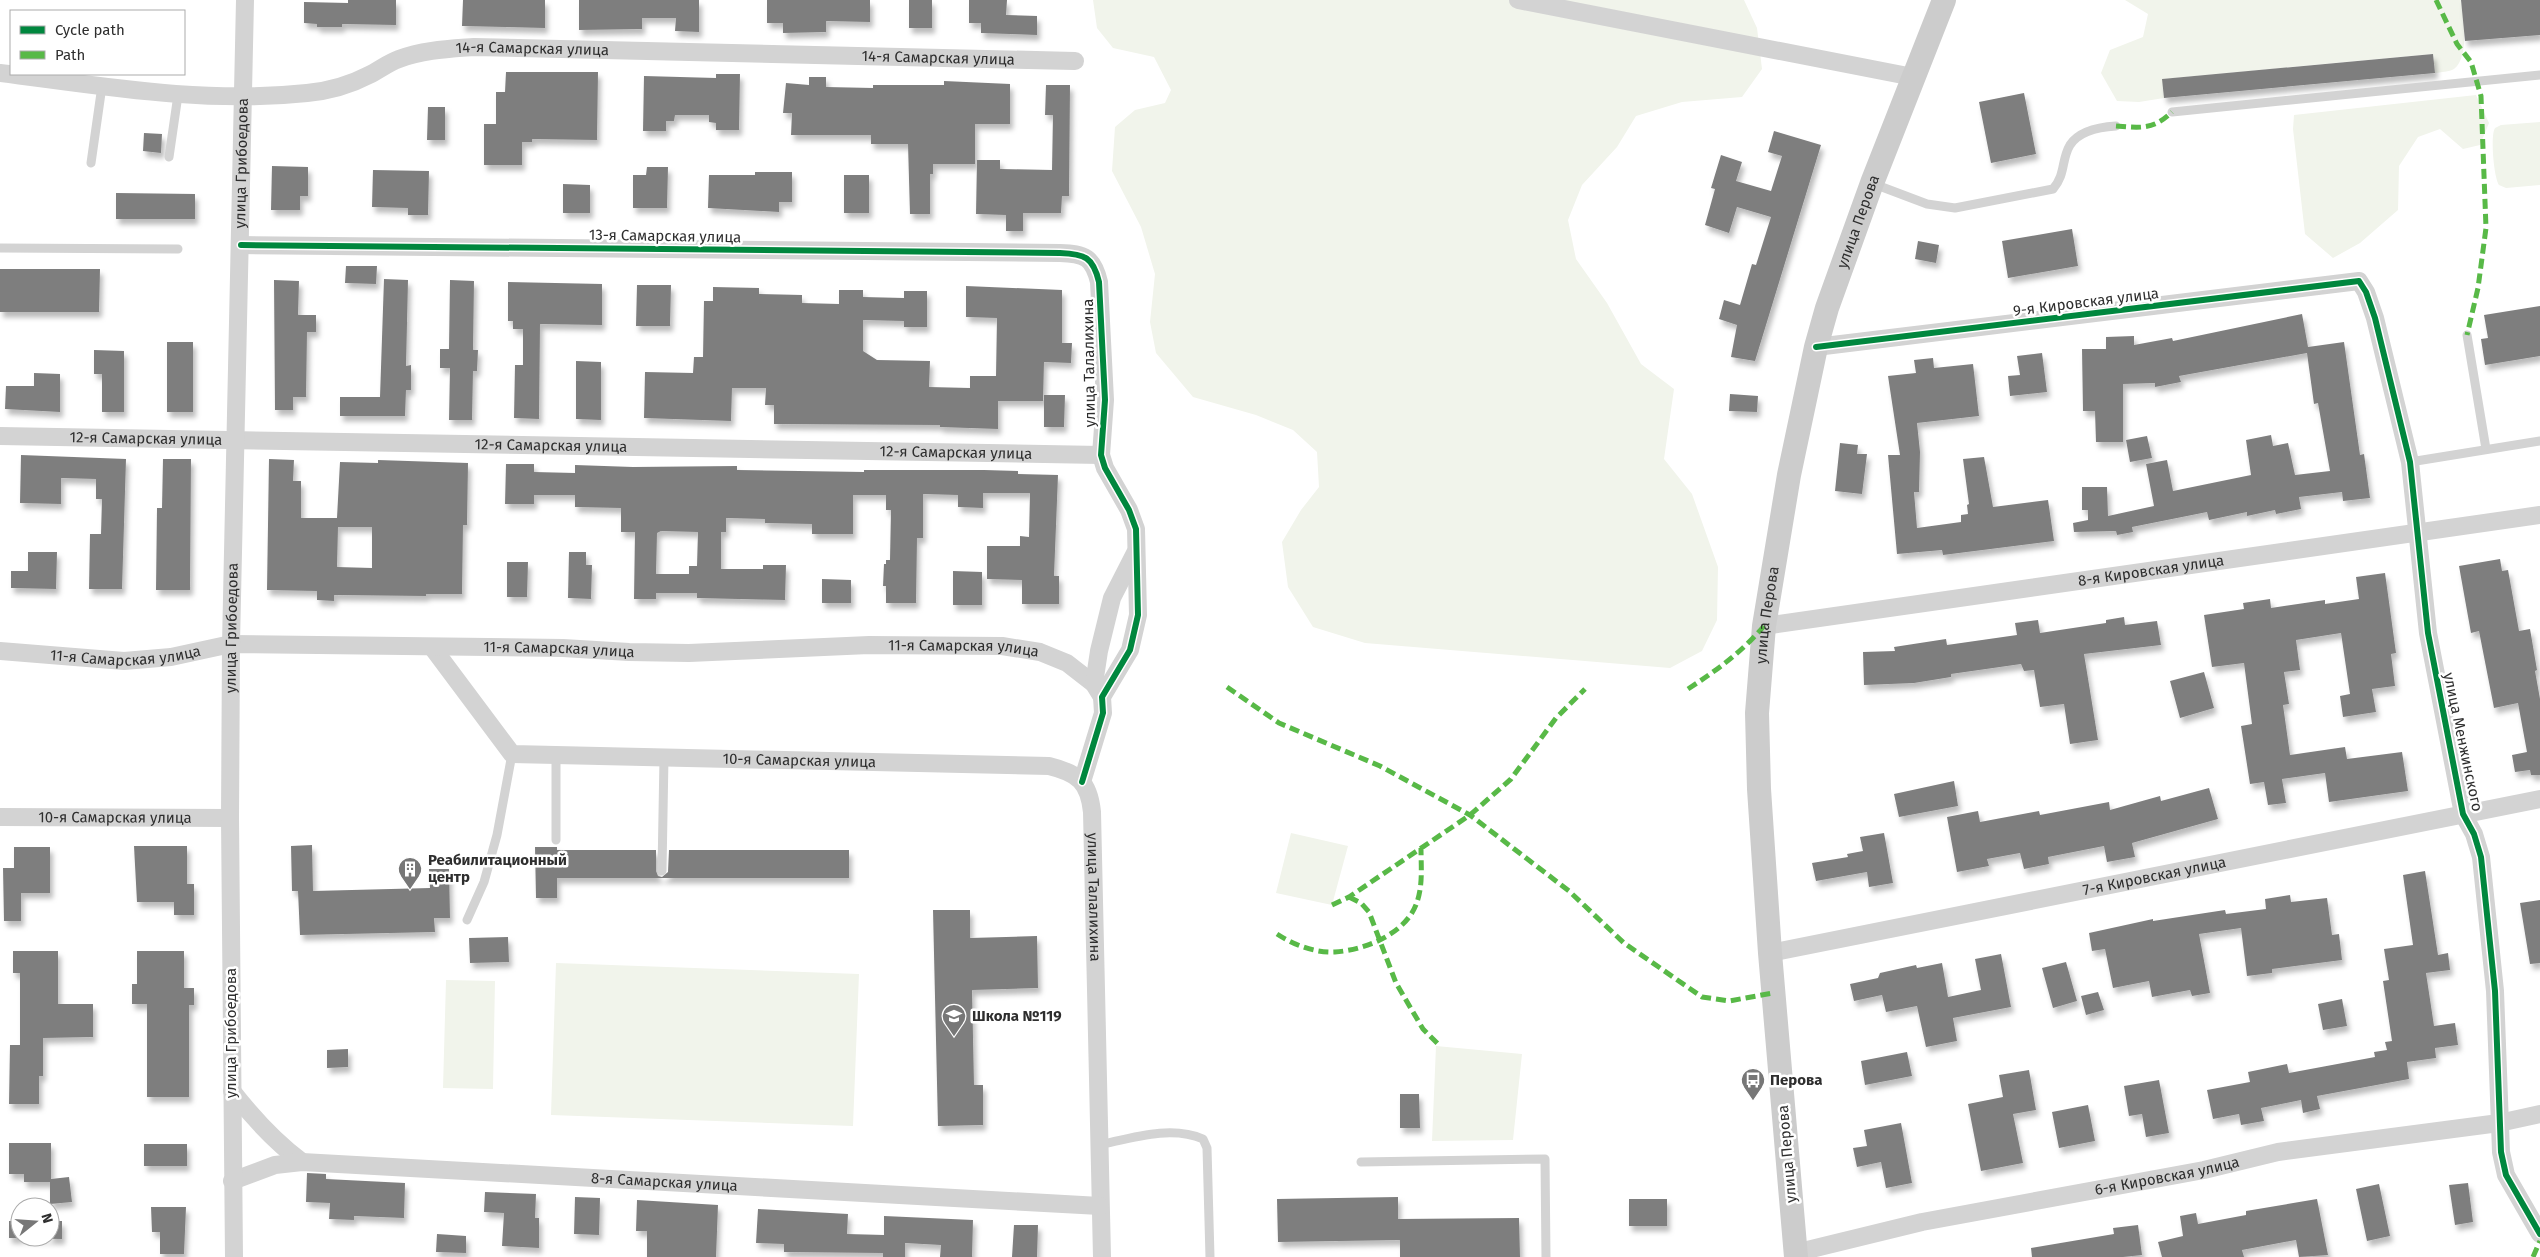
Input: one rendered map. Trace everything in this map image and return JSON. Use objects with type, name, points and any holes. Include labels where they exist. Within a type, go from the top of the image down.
[{"type":"street","name":"улица Грибоедова","points":[[234,1257],[230,818],[231,644],[245,0]]},
{"type":"street","points":[[1518,0],[1913,77]]},
{"type":"street","name":"улица Перова","points":[[1796,1255],[1770,952],[1759,789],[1757,713],[1764,626],[1789,475],[1826,308],[1872,183],[1944,0]]},
{"type":"street","name":"14-я Самарская улица","points":[[16,75],[178,96],[244,97],[308,93],[335,88],[367,76],[398,59],[432,50],[474,47],[1075,61]]},
{"type":"street","name":"13-я Самарская улица","points":[[241,245],[1060,253],[1078,254],[1088,258]]},
{"type":"street","name":"улица Талалихина","points":[[1088,258],[1096,269],[1100,282],[1105,400],[1101,455],[1105,468],[1129,510],[1136,529],[1137,550],[1138,615],[1130,650],[1098,691]]},
{"type":"street","name":"9-я Кировская улица","points":[[1816,347],[2359,282]]},
{"type":"street","name":"улица Менжинского","points":[[2359,282],[2366,292],[2376,318],[2410,462],[2428,633],[2463,814],[2474,834],[2481,857],[2495,991],[2501,1152],[2506,1175],[2540,1234]]},
{"type":"street","name":"12-я Самарская улица","points":[[0,436],[1101,455]]},
{"type":"street","name":"8-я Кировская улица","points":[[1764,626],[2540,515]]},
{"type":"street","name":"улица Талалихина","points":[[1102,1257],[1092,812],[1090,796],[1082,782],[1102,712],[1098,691],[1099,651],[1112,598],[1137,550]]},
{"type":"street","name":"11-я Самарская улица","points":[[0,651],[124,661],[171,657],[231,644],[563,648],[689,653],[869,645],[1002,646],[1040,652],[1067,663],[1098,691]]},
{"type":"street","points":[[432,647],[512,754]]},
{"type":"street","name":"10-я Самарская улица","points":[[512,754],[1049,766],[1069,771],[1082,782]]},
{"type":"street","name":"7-я Кировская улица","points":[[1770,952],[2540,799]]},
{"type":"street","name":"10-я Самарская улица","points":[[0,817],[230,818]]},
{"type":"street","points":[[232,1090],[252,1117],[275,1141],[302,1162]]},
{"type":"street","name":"6-я Кировская улица","points":[[1796,1255],[1922,1222],[2204,1170],[2278,1152],[2499,1124],[2540,1114]]},
{"type":"street","name":"8-я Самарская улица","points":[[232,1181],[275,1165],[302,1162],[1100,1206]]},
{"type":"lane","points":[[2172,112],[2540,75]]},
{"type":"lane","points":[[92,162],[102,86]]},
{"type":"lane","points":[[168,158],[178,96]]},
{"type":"lane","points":[[1872,183],[1927,204],[1955,208],[2053,189],[2061,180],[2070,145],[2083,134],[2102,127],[2116,126]]},
{"type":"lane","points":[[0,248],[178,249]]},
{"type":"lane","points":[[2467,335],[2486,449]]},
{"type":"lane","points":[[2410,462],[2540,440]]},
{"type":"lane","points":[[467,920],[484,882],[497,835],[512,754]]},
{"type":"lane","points":[[556,755],[556,840]]},
{"type":"lane","points":[[662,871],[664,757]]},
{"type":"lane","points":[[1099,1145],[1145,1135],[1190,1133],[1203,1139],[1207,1148],[1210,1257]]},
{"type":"lane","points":[[1361,1162],[1544,1159],[1546,1257]]},
{"type":"shaded area","points":[[1093,0],[1744,0],[1757,28],[1762,69],[1742,97],[1682,102],[1636,116],[1617,147],[1582,185],[1568,220],[1576,259],[1607,303],[1641,364],[1674,389],[1664,459],[1692,494],[1718,567],[1717,620],[1702,651],[1670,668],[1365,643],[1313,627],[1288,587],[1282,542],[1301,510],[1319,487],[1317,452],[1293,430],[1256,415],[1193,397],[1156,353],[1150,322],[1155,274],[1141,227],[1112,171],[1115,127],[1135,110],[1165,103],[1171,90],[1154,57],[1113,48],[1097,28]]},
{"type":"shaded area","points":[[2125,0],[2461,0],[2464,46],[2459,63],[2454,69],[2445,72],[2435,73],[2433,54],[2163,79],[2164,98],[2139,102],[2117,101],[2101,73],[2110,50],[2143,37],[2148,14]]},
{"type":"shaded area","points":[[2476,95],[2489,123],[2480,145],[2463,149],[2440,129],[2418,137],[2399,166],[2398,210],[2360,243],[2333,258],[2305,234],[2293,129],[2294,115]]},
{"type":"shaded area","points":[[2540,122],[2540,185],[2506,188],[2499,185],[2493,157],[2495,128],[2501,125]]},
{"type":"shaded area","points":[[1291,833],[1348,846],[1332,905],[1276,893]]},
{"type":"shaded area","points":[[556,963],[859,974],[853,1126],[551,1115]]},
{"type":"shaded area","points":[[446,980],[495,981],[493,1089],[443,1088]]},
{"type":"shaded area","points":[[1436,1046],[1522,1054],[1513,1140],[1432,1141]]},
{"type":"building","points":[[348,0],[396,0],[396,25],[342,24],[342,27],[317,27],[317,24],[304,23],[304,2],[348,3]]},
{"type":"building","points":[[463,0],[545,0],[545,28],[462,26]]},
{"type":"building","points":[[579,0],[699,0],[699,32],[675,31],[676,18],[642,18],[642,29],[579,30]]},
{"type":"building","points":[[767,0],[870,0],[870,22],[826,21],[826,32],[783,33],[783,23],[767,23]]},
{"type":"building","points":[[909,0],[932,0],[932,28],[909,28]]},
{"type":"building","points":[[969,0],[1007,0],[1006,15],[1037,16],[1037,35],[981,33],[981,23],[969,23]]},
{"type":"building","points":[[2461,0],[2540,0],[2540,35],[2465,41]]},
{"type":"building","points":[[2433,54],[2435,73],[2164,98],[2162,79]]},
{"type":"building","points":[[506,72],[598,72],[597,140],[532,139],[532,142],[522,142],[522,165],[484,165],[484,124],[496,124],[496,92],[505,92]]},
{"type":"building","points":[[716,74],[740,74],[739,130],[716,130],[716,123],[709,122],[709,115],[675,115],[674,121],[666,121],[666,131],[643,131],[644,76],[716,78]]},
{"type":"building","points":[[809,77],[826,77],[826,87],[873,88],[873,85],[944,85],[944,81],[1010,84],[1010,124],[975,124],[975,164],[933,164],[933,174],[930,174],[930,214],[910,214],[908,144],[871,144],[871,135],[791,135],[792,113],[783,113],[786,83],[809,85]]},
{"type":"building","points":[[1046,85],[1070,85],[1069,196],[1062,196],[1061,213],[1023,213],[1023,231],[1006,231],[1006,215],[976,214],[977,160],[1000,160],[1000,169],[1052,170],[1053,115],[1045,115]]},
{"type":"building","points":[[2024,93],[2036,154],[1991,163],[1979,102]]},
{"type":"building","points":[[428,107],[445,107],[445,140],[427,140]]},
{"type":"building","points":[[1774,131],[1821,145],[1755,361],[1731,357],[1737,325],[1719,319],[1724,300],[1740,305],[1752,264],[1756,265],[1771,217],[1737,207],[1729,233],[1705,225],[1715,189],[1711,188],[1721,155],[1742,162],[1736,181],[1771,191],[1782,156],[1768,152]]},
{"type":"building","points":[[144,133],[162,134],[161,153],[143,151]]},
{"type":"building","points":[[272,166],[308,167],[308,196],[300,196],[300,210],[271,210]]},
{"type":"building","points":[[647,167],[668,167],[667,208],[633,208],[633,175],[646,175]]},
{"type":"building","points":[[373,170],[429,171],[428,215],[408,215],[408,208],[372,207]]},
{"type":"building","points":[[755,172],[792,172],[792,202],[779,202],[779,212],[708,208],[709,175],[755,175]]},
{"type":"building","points":[[844,175],[869,175],[869,213],[844,213]]},
{"type":"building","points":[[563,184],[590,185],[590,213],[563,213]]},
{"type":"building","points":[[116,193],[195,194],[195,219],[116,219]]},
{"type":"building","points":[[2072,229],[2078,266],[2008,278],[2002,241]]},
{"type":"building","points":[[1918,241],[1939,245],[1936,263],[1915,259]]},
{"type":"building","points":[[346,266],[377,266],[376,284],[345,283]]},
{"type":"building","points":[[0,269],[100,269],[99,312],[0,312]]},
{"type":"building","points":[[384,279],[408,280],[406,366],[411,365],[411,390],[406,390],[405,416],[340,416],[340,397],[380,397]]},
{"type":"building","points":[[274,280],[299,281],[298,315],[316,315],[316,332],[307,332],[306,397],[293,397],[293,410],[275,410]]},
{"type":"building","points":[[450,280],[474,281],[473,350],[478,350],[477,371],[473,371],[472,420],[449,420],[450,368],[440,368],[440,349],[449,349]]},
{"type":"building","points":[[508,282],[602,284],[602,325],[540,324],[539,419],[514,418],[515,365],[523,365],[523,329],[513,329],[513,321],[508,321]]},
{"type":"building","points":[[637,285],[671,285],[670,326],[636,326]]},
{"type":"building","points":[[966,286],[1062,290],[1062,343],[1072,343],[1071,363],[1044,362],[1043,401],[998,401],[998,429],[940,427],[940,425],[774,424],[774,405],[765,405],[766,388],[732,388],[731,421],[644,418],[645,372],[693,373],[694,357],[703,357],[704,301],[713,301],[713,287],[759,288],[759,294],[802,295],[802,303],[839,304],[839,290],[863,290],[863,297],[904,298],[904,291],[927,291],[927,327],[904,327],[904,321],[863,320],[863,351],[877,360],[930,361],[929,387],[970,388],[970,376],[996,376],[997,318],[966,317]]},
{"type":"building","points":[[2540,306],[2540,356],[2485,365],[2481,339],[2488,338],[2484,315]]},
{"type":"building","points":[[2302,314],[2308,347],[2344,342],[2360,455],[2364,454],[2370,498],[2343,501],[2342,492],[2299,497],[2301,509],[2276,514],[2275,510],[2247,516],[2247,512],[2209,520],[2207,512],[2132,527],[2133,532],[2117,535],[2116,531],[2074,532],[2073,523],[2088,520],[2088,510],[2082,510],[2082,487],[2107,487],[2108,516],[2154,506],[2146,464],[2167,460],[2173,491],[2251,475],[2246,440],[2271,435],[2273,446],[2288,443],[2295,475],[2330,471],[2318,403],[2314,404],[2307,353],[2179,376],[2181,382],[2155,387],[2155,383],[2123,384],[2123,442],[2096,442],[2095,411],[2083,411],[2082,349],[2106,349],[2106,337],[2134,336],[2134,345],[2172,338],[2173,341]]},
{"type":"building","points":[[167,342],[193,342],[193,412],[167,412]]},
{"type":"building","points":[[94,350],[124,351],[124,412],[102,412],[102,374],[94,374]]},
{"type":"building","points":[[2042,353],[2047,392],[2010,396],[2008,376],[2020,375],[2017,356]]},
{"type":"building","points":[[1933,358],[1934,368],[1973,364],[1979,416],[1917,423],[1920,452],[1919,492],[1914,492],[1917,528],[1961,522],[1961,515],[1968,514],[1967,505],[1969,504],[1963,459],[1984,457],[1993,507],[2048,500],[2054,541],[1943,555],[1942,550],[1897,554],[1888,455],[1900,455],[1888,376],[1916,373],[1914,360]]},
{"type":"building","points":[[576,361],[601,362],[601,420],[576,419]]},
{"type":"building","points":[[34,373],[60,374],[60,412],[5,409],[6,386],[34,386]]},
{"type":"building","points":[[1730,394],[1758,396],[1757,412],[1729,411]]},
{"type":"building","points":[[1044,395],[1065,395],[1064,427],[1044,427]]},
{"type":"building","points":[[2147,436],[2152,458],[2130,462],[2126,440]]},
{"type":"building","points":[[1840,443],[1858,445],[1857,454],[1867,454],[1862,494],[1835,491]]},
{"type":"building","points":[[21,455],[126,459],[122,589],[89,589],[90,534],[101,534],[102,499],[96,499],[96,479],[61,478],[61,504],[20,503]]},
{"type":"building","points":[[163,459],[191,459],[190,590],[156,590],[157,508],[162,508]]},
{"type":"building","points":[[269,459],[294,460],[293,481],[301,481],[301,518],[337,518],[340,462],[378,463],[378,460],[468,463],[467,525],[463,525],[462,594],[426,594],[426,596],[334,595],[334,601],[317,600],[317,591],[267,590]],"holes":[[[338,527],[372,527],[372,568],[337,567]]]},
{"type":"building","points":[[506,464],[534,464],[534,472],[575,473],[575,465],[633,467],[737,466],[737,470],[864,472],[864,470],[984,470],[1018,471],[1018,474],[1058,475],[1054,576],[1059,576],[1059,604],[1022,604],[1022,580],[987,579],[987,546],[1020,546],[1020,536],[1029,537],[1030,493],[983,493],[983,508],[958,507],[958,495],[923,494],[923,538],[917,538],[916,603],[886,603],[886,586],[883,586],[884,564],[886,564],[886,560],[890,560],[891,510],[886,510],[886,495],[853,495],[853,534],[812,534],[812,524],[765,523],[765,519],[726,518],[726,532],[721,532],[721,569],[763,569],[763,565],[786,565],[785,600],[697,598],[697,593],[656,593],[656,599],[634,599],[635,532],[621,532],[621,508],[575,507],[575,495],[534,495],[534,504],[505,504]],"holes":[[[661,531],[698,532],[697,566],[689,566],[689,574],[656,574],[657,533]]]},
{"type":"building","points":[[28,552],[57,552],[56,589],[11,588],[11,571],[28,571]]},
{"type":"building","points":[[569,552],[586,552],[586,565],[592,565],[591,599],[568,598]]},
{"type":"building","points":[[2500,559],[2502,571],[2508,570],[2519,631],[2530,629],[2540,699],[2540,775],[2531,775],[2530,770],[2515,772],[2512,755],[2527,752],[2518,703],[2494,708],[2479,631],[2471,633],[2459,566]]},
{"type":"building","points":[[507,562],[528,562],[527,597],[507,597]]},
{"type":"building","points":[[953,571],[982,572],[982,605],[953,605]]},
{"type":"building","points":[[2385,573],[2396,653],[2391,654],[2395,686],[2372,689],[2376,712],[2343,717],[2340,696],[2350,694],[2341,633],[2296,640],[2300,670],[2284,672],[2289,704],[2283,705],[2290,755],[2345,747],[2347,759],[2402,752],[2408,791],[2329,802],[2325,773],[2282,779],[2286,803],[2268,805],[2264,782],[2250,784],[2241,726],[2252,724],[2244,663],[2212,667],[2204,615],[2244,609],[2243,603],[2270,599],[2271,608],[2325,600],[2325,604],[2359,599],[2356,577]]},
{"type":"building","points":[[822,579],[851,580],[851,603],[822,603]]},
{"type":"building","points":[[2124,617],[2125,625],[2157,621],[2161,645],[2084,654],[2098,740],[2070,744],[2064,704],[2040,707],[2034,670],[2024,671],[2021,664],[1951,674],[1951,677],[1914,683],[1864,685],[1863,652],[1895,651],[1894,647],[1946,639],[1947,645],[2017,635],[2015,623],[2038,620],[2040,633],[2106,623],[2106,620]]},
{"type":"building","points":[[2204,672],[2214,708],[2180,718],[2170,681]]},
{"type":"building","points":[[1954,781],[1958,806],[1899,817],[1894,794]]},
{"type":"building","points":[[2209,788],[2218,819],[2132,843],[2135,857],[2107,862],[2104,846],[2048,857],[2049,864],[2024,869],[2020,853],[1987,859],[1989,866],[1957,872],[1947,817],[1978,811],[1980,822],[2039,811],[2040,815],[2109,802],[2110,810],[2160,796],[2161,801]]},
{"type":"building","points":[[1884,833],[1893,883],[1869,887],[1867,872],[1816,881],[1812,863],[1848,857],[1847,854],[1863,851],[1860,837]]},
{"type":"building","name":"Реабилитационный центр","points":[[312,845],[313,891],[430,888],[429,869],[449,869],[450,918],[434,918],[435,932],[300,935],[298,891],[292,891],[291,846]]},
{"type":"building","points":[[134,846],[187,846],[187,884],[194,884],[194,915],[174,915],[174,902],[137,902]]},
{"type":"building","points":[[14,847],[50,847],[50,893],[21,893],[21,921],[4,921],[3,868],[14,868]]},
{"type":"building","points":[[535,847],[557,847],[557,850],[656,850],[656,871],[658,876],[662,877],[668,872],[669,850],[849,850],[849,878],[557,878],[557,898],[536,898]]},
{"type":"building","points":[[2425,871],[2438,955],[2448,953],[2450,970],[2426,973],[2434,1026],[2455,1023],[2458,1045],[2435,1048],[2436,1058],[2407,1062],[2409,1079],[2317,1096],[2320,1109],[2303,1113],[2301,1100],[2261,1108],[2264,1121],[2241,1125],[2239,1114],[2213,1119],[2207,1090],[2250,1082],[2248,1072],[2287,1064],[2289,1073],[2375,1057],[2374,1052],[2387,1050],[2385,1042],[2392,1041],[2383,981],[2389,980],[2384,949],[2413,945],[2403,875]]},
{"type":"building","points":[[2290,895],[2291,902],[2327,898],[2332,935],[2339,934],[2342,960],[2272,969],[2272,973],[2247,976],[2241,928],[2199,934],[2210,993],[2192,996],[2190,990],[2152,997],[2149,981],[2113,988],[2105,949],[2092,951],[2089,933],[2153,919],[2153,921],[2225,910],[2226,914],[2266,909],[2265,899]]},
{"type":"building","points":[[2540,900],[2540,963],[2530,964],[2520,903]]},
{"type":"building","name":"Школа №119","points":[[933,910],[970,910],[970,938],[1037,936],[1038,988],[972,990],[974,1085],[983,1085],[983,1125],[938,1126]]},
{"type":"building","points":[[508,937],[509,962],[470,963],[469,938]]},
{"type":"building","points":[[13,951],[58,951],[58,1004],[93,1004],[93,1037],[43,1038],[43,1076],[39,1076],[39,1104],[9,1104],[10,1045],[20,1045],[20,973],[13,973]]},
{"type":"building","points":[[137,951],[184,951],[184,988],[194,988],[194,1005],[189,1005],[189,1097],[147,1097],[147,1004],[132,1004],[132,984],[137,984]]},
{"type":"building","points":[[2001,954],[2011,1007],[1953,1018],[1957,1041],[1926,1047],[1917,1006],[1886,1012],[1882,995],[1854,1001],[1850,984],[1878,978],[1880,973],[1916,965],[1917,968],[1942,963],[1948,997],[1981,990],[1975,959]]},
{"type":"building","points":[[2066,962],[2077,1001],[2053,1008],[2042,968]]},
{"type":"building","points":[[2098,992],[2104,1010],[2086,1015],[2081,996]]},
{"type":"building","points":[[2342,999],[2347,1026],[2323,1030],[2318,1004]]},
{"type":"building","points":[[348,1049],[348,1067],[327,1068],[327,1050]]},
{"type":"building","points":[[1907,1052],[1912,1076],[1865,1085],[1861,1061]]},
{"type":"building","points":[[2029,1070],[2036,1110],[2013,1114],[2023,1163],[1981,1171],[1968,1104],[2003,1097],[1999,1075]]},
{"type":"building","points":[[2159,1080],[2169,1133],[2146,1137],[2142,1114],[2129,1116],[2124,1086]]},
{"type":"building","points":[[1400,1094],[1419,1094],[1420,1128],[1400,1128]]},
{"type":"building","points":[[2088,1105],[2095,1141],[2059,1148],[2052,1112]]},
{"type":"building","points":[[1901,1123],[1912,1183],[1886,1188],[1881,1162],[1857,1167],[1853,1148],[1867,1146],[1864,1130]]},
{"type":"building","points":[[9,1143],[51,1143],[51,1179],[69,1177],[72,1202],[60,1203],[60,1197],[50,1197],[50,1182],[24,1182],[24,1174],[9,1174]]},
{"type":"building","points":[[144,1144],[187,1144],[187,1166],[144,1166]]},
{"type":"building","points":[[307,1173],[326,1174],[326,1179],[405,1183],[404,1218],[354,1216],[354,1220],[329,1219],[330,1203],[306,1202]]},
{"type":"building","points":[[2468,1183],[2473,1222],[2455,1225],[2449,1185]]},
{"type":"building","points":[[2379,1184],[2390,1236],[2367,1241],[2356,1189]]},
{"type":"building","points":[[485,1192],[536,1194],[535,1218],[539,1218],[539,1248],[502,1246],[504,1213],[484,1212]]},
{"type":"building","points":[[575,1197],[600,1198],[599,1235],[574,1234]]},
{"type":"building","points":[[1398,1197],[1398,1219],[1519,1218],[1520,1257],[1400,1257],[1400,1240],[1278,1242],[1277,1199]]},
{"type":"building","points":[[1629,1199],[1667,1199],[1667,1226],[1629,1226]]},
{"type":"building","points":[[2317,1199],[2328,1255],[2299,1257],[2296,1240],[2242,1250],[2244,1257],[2162,1257],[2158,1242],[2183,1236],[2180,1216],[2196,1213],[2198,1224],[2246,1215],[2246,1211]]},
{"type":"building","points":[[637,1200],[718,1205],[716,1257],[647,1257],[647,1231],[636,1231]]},
{"type":"building","points":[[151,1207],[186,1207],[184,1254],[160,1254],[160,1232],[152,1232]]},
{"type":"building","points":[[758,1209],[848,1214],[847,1234],[884,1235],[884,1216],[973,1220],[972,1257],[940,1257],[941,1245],[905,1243],[905,1257],[883,1257],[883,1253],[784,1252],[784,1244],[756,1243]]},
{"type":"building","points":[[9,1221],[10,1221],[10,1238]]},
{"type":"building","points":[[60,1221],[62,1221],[62,1239],[60,1239]]},
{"type":"building","points":[[1014,1225],[1038,1225],[1037,1257],[1012,1257]]},
{"type":"building","points":[[2138,1225],[2142,1255],[2123,1257],[2032,1257],[2031,1248],[2114,1234],[2113,1228]]},
{"type":"building","points":[[437,1234],[466,1236],[466,1253],[436,1252]]},
{"type":"marked path","points":[[2436,0],[2457,44],[2471,62],[2481,96],[2486,228],[2478,288],[2467,335]]},
{"type":"marked path","points":[[2116,126],[2153,125],[2172,112]]},
{"type":"marked path","points":[[1688,689],[1729,660],[1764,626]]},
{"type":"marked path","points":[[1227,687],[1279,723],[1380,766],[1470,815],[1569,891],[1624,943],[1702,997],[1729,1001],[1773,993]]},
{"type":"marked path","points":[[1332,905],[1349,897],[1470,815],[1511,779],[1556,718],[1585,689]]},
{"type":"marked path","points":[[1277,934],[1305,948],[1327,952],[1347,951],[1384,938],[1404,923],[1412,913],[1417,902],[1421,882],[1421,848]]},
{"type":"marked path","points":[[1349,897],[1361,903],[1369,912],[1396,983],[1423,1029],[1440,1046]]},
{"type":"marked path","points":[[2533,1257],[2540,1241]]},
{"type":"cycle path","points":[[241,245],[1060,253],[1076,254],[1087,258],[1094,267],[1099,282],[1105,400],[1101,455],[1105,468],[1129,510],[1136,529],[1138,615],[1130,650],[1102,697],[1103,713],[1082,782]]},
{"type":"cycle path","points":[[1816,347],[2359,281],[2366,292],[2375,318],[2410,462],[2428,633],[2463,814],[2474,834],[2481,857],[2495,991],[2501,1152],[2506,1175],[2540,1234]]},
{"type":"place","name":"Реабилитационный центр","points":[[410,890]]},
{"type":"place","name":"Школа №119","points":[[954,1037]]},
{"type":"place","name":"Перова","points":[[1753,1101]]}]
